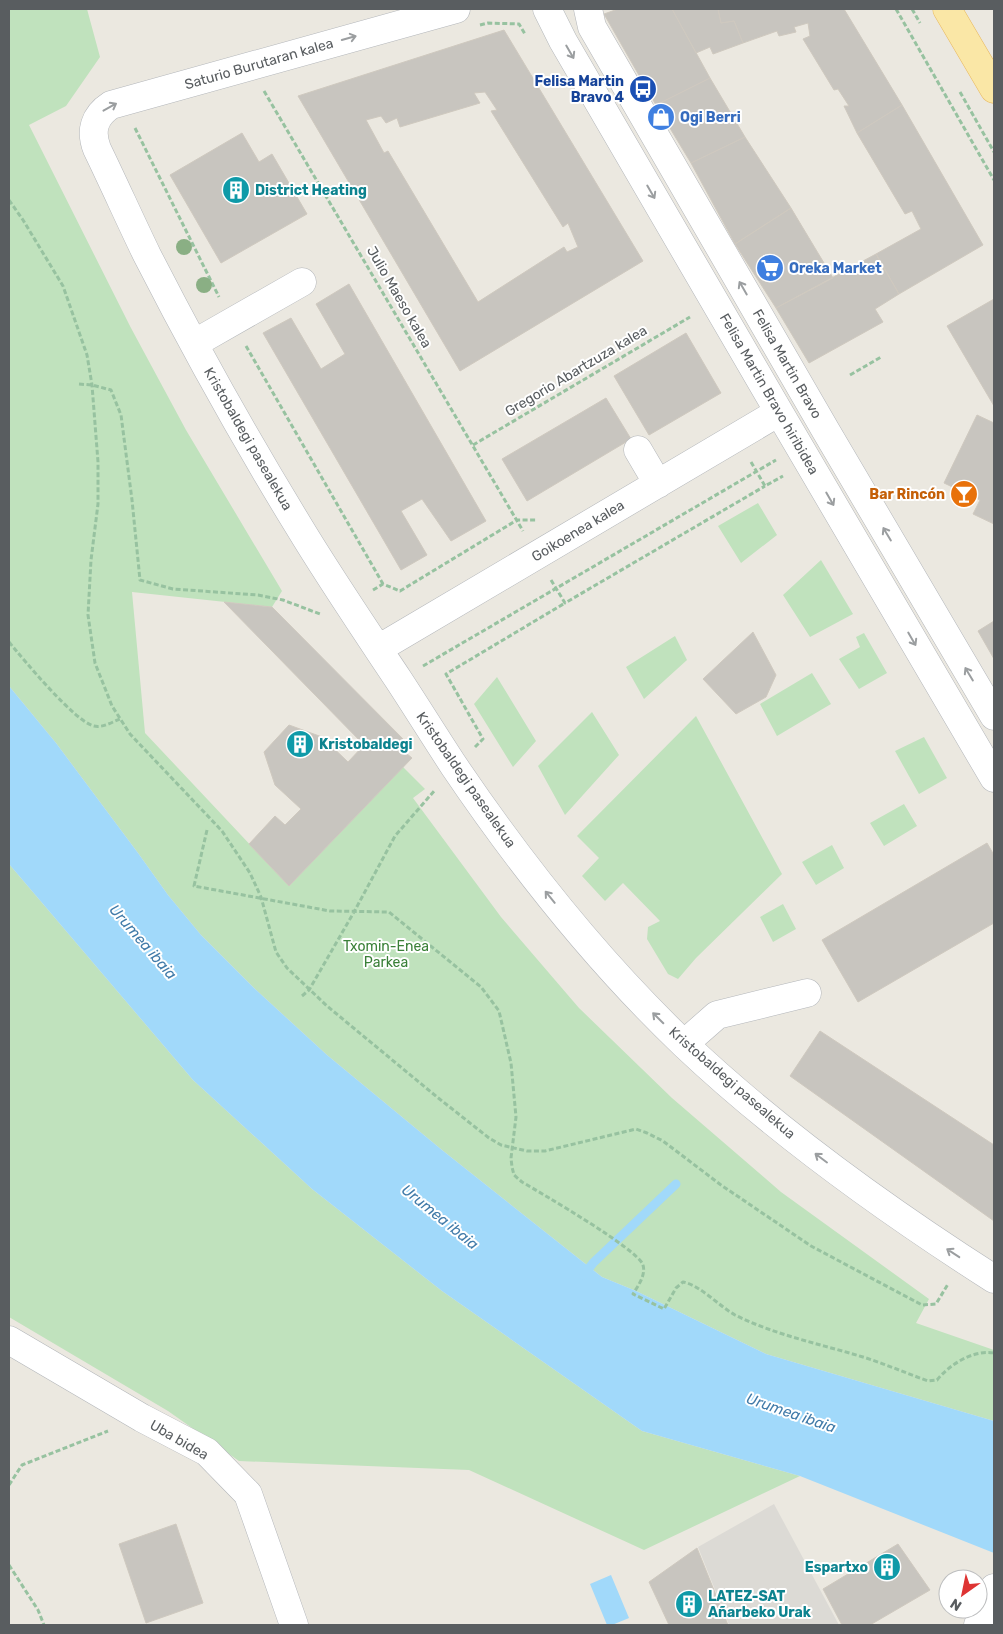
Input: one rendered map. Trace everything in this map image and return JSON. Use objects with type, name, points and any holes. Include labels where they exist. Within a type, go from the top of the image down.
[{"type":"main road","points":[[947,9],[994,89]]},
{"type":"street","name":"Saturio Burutaran kalea","points":[[97,148],[93,139],[93,128],[97,118],[111,106],[456,9]]},
{"type":"street","name":"Felisa Martin Bravo hiribidea","points":[[547,9],[568,50],[994,778]]},
{"type":"street","name":"Felisa Martin Bravo","points":[[588,9],[592,27],[994,716]]},
{"type":"street","name":"Kristobaldegi pasealekua","points":[[97,148],[147,253],[249,442],[298,526],[455,767],[534,877],[577,929],[645,1005],[684,1044],[784,1130],[851,1182],[994,1279]]},
{"type":"street","points":[[195,343],[302,282]]},
{"type":"street","name":"Goikoenea kalea","points":[[378,649],[779,412]]},
{"type":"street","points":[[638,450],[658,484]]},
{"type":"street","points":[[684,1044],[717,1015],[807,993]]},
{"type":"street","name":"Uba bidea","points":[[9,1340],[142,1418],[206,1452],[248,1494],[294,1625]]},
{"type":"street","points":[[979,1624],[994,1588]]},
{"type":"path","points":[[896,9],[994,180]]},
{"type":"path","points":[[478,26],[488,23],[519,24],[529,41]]},
{"type":"path","name":"Julio Maeso kalea","points":[[262,86],[565,604]]},
{"type":"path","points":[[133,125],[232,322],[383,584],[400,591],[517,520],[534,521],[543,516]]},
{"type":"path","points":[[9,200],[63,286],[87,355],[92,385],[98,462],[98,504],[91,560],[88,615],[95,663],[112,706],[130,734],[222,830],[250,873],[260,897],[276,952],[288,968],[309,990],[430,1091],[489,1138],[501,1145],[527,1151],[545,1151],[636,1129],[663,1141],[721,1185],[811,1246],[922,1305],[936,1304],[949,1282]]},
{"type":"path","name":"Gregorio Abartzuza kalea","points":[[473,445],[691,317],[686,308]]},
{"type":"path","points":[[850,374],[881,356]]},
{"type":"path","points":[[79,384],[111,390],[121,415],[140,580],[173,589],[258,595],[283,600],[328,617],[383,584]]},
{"type":"path","points":[[398,680],[799,446]]},
{"type":"path","points":[[302,996],[309,990],[395,836],[455,767],[483,739],[446,674],[765,486]]},
{"type":"path","points":[[9,642],[41,680],[68,708],[85,722],[94,726],[101,726],[120,719]]},
{"type":"path","points":[[207,830],[194,886],[330,911],[389,912],[481,987],[499,1011],[511,1063],[516,1117],[511,1158],[514,1174],[522,1182],[639,1257],[643,1265],[644,1274],[633,1294],[664,1309],[676,1288],[684,1282],[691,1284],[714,1301],[743,1318],[784,1334],[866,1358],[928,1381],[937,1380],[944,1372],[971,1356],[983,1352],[994,1354]]},
{"type":"path","points":[[9,1485],[22,1465],[142,1418]]},
{"type":"path","points":[[9,1565],[38,1610],[44,1625]]},
{"type":"shaded area","points":[[774,1504],[839,1625],[729,1625],[698,1547]]},
{"type":"green space","name":"Txomin-Enea Parkea","points":[[9,9],[87,9],[100,57],[66,106],[29,125],[131,328],[186,430],[282,591],[272,607],[132,592],[145,733],[289,886],[403,767],[425,789],[413,798],[501,917],[579,1008],[672,1098],[781,1192],[929,1299],[916,1323],[994,1350],[994,1421],[766,1354],[636,1291],[602,1277],[442,1150],[327,1055],[254,988],[201,935],[168,895],[56,743],[9,686]]},
{"type":"green space","points":[[758,503],[777,535],[741,563],[718,526]]},
{"type":"green space","points":[[821,560],[853,614],[810,637],[783,595]]},
{"type":"green space","points":[[864,633],[887,673],[859,689],[839,659],[860,647],[856,637]]},
{"type":"green space","points":[[675,636],[687,660],[644,699],[626,667]]},
{"type":"green space","points":[[812,673],[831,704],[777,736],[760,704]]},
{"type":"green space","points":[[497,677],[536,741],[513,767],[474,704]]},
{"type":"green space","points":[[592,712],[619,755],[565,815],[538,766]]},
{"type":"green space","points":[[696,716],[782,874],[696,958],[678,979],[668,974],[647,939],[648,927],[660,921],[623,883],[605,901],[582,876],[599,858],[577,836]]},
{"type":"green space","points":[[924,737],[947,778],[919,794],[895,751]]},
{"type":"green space","points":[[904,804],[917,826],[884,846],[870,823]]},
{"type":"green space","points":[[832,845],[844,868],[816,885],[802,862]]},
{"type":"green space","points":[[9,864],[193,1080],[312,1189],[442,1291],[642,1431],[800,1476],[644,1550],[469,1470],[239,1461],[168,1411],[9,1317]]},
{"type":"green space","points":[[783,904],[796,929],[773,942],[760,917]]},
{"type":"water","name":"Urumea ibaia","points":[[9,686],[56,743],[168,895],[201,935],[254,988],[327,1055],[442,1150],[602,1277],[636,1291],[766,1354],[994,1421],[994,1553],[800,1476],[642,1431],[442,1291],[312,1189],[193,1080],[9,864]]},
{"type":"water","points":[[611,1575],[629,1618],[612,1625],[607,1625],[590,1584]]},
{"type":"building","points":[[618,9],[672,9],[710,78],[656,105],[604,14]]},
{"type":"building","points":[[672,9],[718,9],[721,23],[734,21],[743,43],[713,54],[710,47],[696,53]]},
{"type":"building","points":[[718,9],[844,9],[902,105],[857,133],[844,106],[849,106],[838,89],[834,90],[803,39],[810,36],[808,23],[794,27],[796,32],[779,36],[777,31],[743,43],[734,21],[721,23]]},
{"type":"building","points":[[504,30],[643,261],[460,371],[298,96]],"holes":[[[485,92],[497,110],[491,111],[563,227],[568,223],[578,247],[567,252],[564,247],[478,302],[388,151],[384,153],[366,120],[381,116],[386,123],[397,118],[400,127],[480,103],[474,93]]]},
{"type":"building","points":[[710,78],[745,137],[691,163],[656,105]]},
{"type":"building","points":[[902,105],[983,245],[899,294],[876,254],[921,229],[912,211],[905,214],[857,133]]},
{"type":"building","name":"District Heating","points":[[242,133],[259,162],[272,154],[307,214],[221,263],[170,175]]},
{"type":"building","points":[[745,137],[791,208],[735,244],[691,163]]},
{"type":"building","points":[[791,208],[833,278],[776,308],[735,244]]},
{"type":"building","points":[[876,254],[899,294],[875,309],[883,322],[809,363],[776,308]]},
{"type":"building","points":[[349,284],[486,521],[451,541],[422,499],[401,511],[427,555],[401,570],[263,333],[291,318],[321,369],[345,354],[316,304]]},
{"type":"building","points":[[994,299],[994,406],[947,326]]},
{"type":"building","points":[[686,333],[721,393],[649,435],[614,376]]},
{"type":"building","points":[[606,398],[631,439],[527,501],[502,459]]},
{"type":"building","points":[[977,415],[994,423],[994,524],[973,514],[980,500],[944,483]]},
{"type":"building","name":"Kristobaldegi","points":[[224,602],[272,607],[406,742],[400,748],[412,758],[289,886],[249,844],[275,816],[285,825],[301,809],[275,785],[264,752],[289,725],[322,737],[348,762],[364,745]]},
{"type":"building","points":[[994,621],[994,659],[978,631]]},
{"type":"building","points":[[753,632],[776,675],[766,697],[736,714],[703,679]]},
{"type":"building","points":[[987,843],[994,855],[994,923],[858,1002],[822,940]]},
{"type":"building","points":[[820,1031],[994,1145],[994,1221],[790,1076]]},
{"type":"building","points":[[176,1524],[203,1603],[146,1623],[119,1544]]},
{"type":"building","name":"Espartxo","points":[[898,1544],[930,1590],[870,1625],[842,1625],[823,1589]]},
{"type":"building","name":"LATEZ-SAT Añarbeko Urak","points":[[697,1548],[728,1625],[669,1625],[649,1582]]},
{"type":"waterway","points":[[584,1275],[593,1263],[676,1184]]},
{"type":"place","name":"Felisa Martin Bravo 4","points":[[643,89]]},
{"type":"place","name":"Ogi Berri","points":[[661,117]]},
{"type":"place","name":"District Heating","points":[[236,190]]},
{"type":"place","name":"Oreka Market","points":[[770,268]]},
{"type":"place","name":"Bar Rincón","points":[[964,494]]},
{"type":"place","name":"Kristobaldegi","points":[[300,744]]},
{"type":"place","name":"Espartxo","points":[[887,1567]]},
{"type":"place","name":"LATEZ-SAT Añarbeko Urak","points":[[689,1604]]}]
